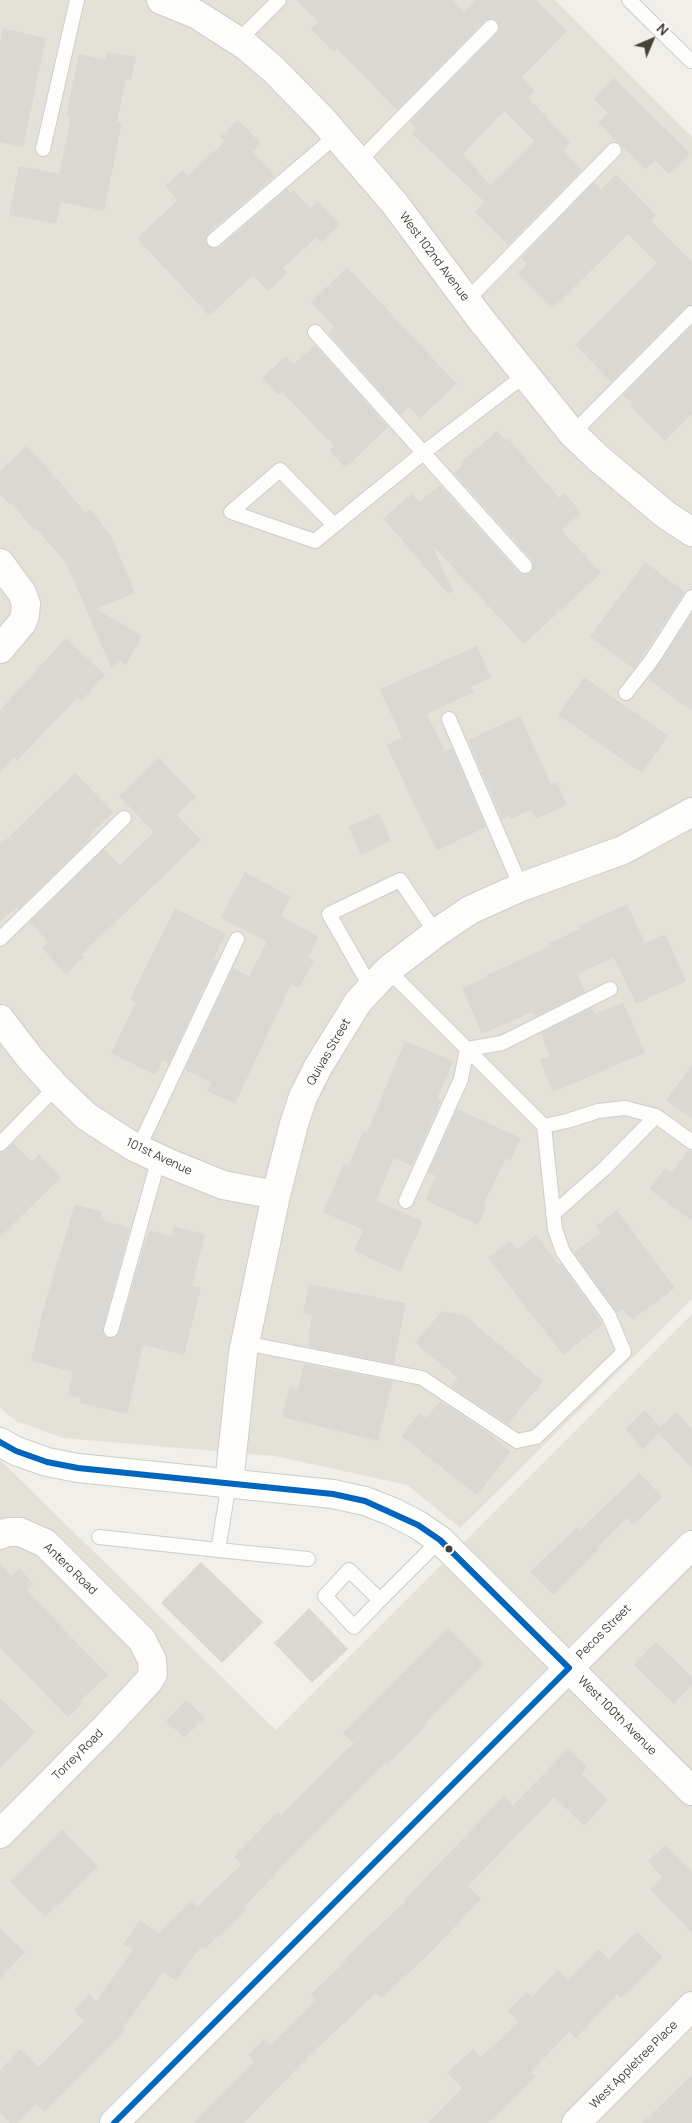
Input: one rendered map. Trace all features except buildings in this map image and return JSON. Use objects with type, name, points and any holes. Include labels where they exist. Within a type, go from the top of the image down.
[{"type":"street","name":"West 102nd Avenue","points":[[161,0],[196,14],[238,41],[273,69],[337,135],[395,204],[525,375],[573,433],[598,458],[666,516],[692,532]]},
{"type":"street","points":[[0,563],[22,593],[26,604],[25,615],[8,642],[0,649]]},
{"type":"street","name":"Quivas Street","points":[[229,1484],[245,1343],[276,1195],[294,1124],[303,1097],[318,1067],[358,1002],[379,979],[436,933],[470,910],[521,887],[623,850],[692,812]]},
{"type":"street","name":"101st Avenue","points":[[0,1019],[30,1058],[86,1116],[148,1154],[223,1185],[276,1195]]},
{"type":"street","name":"West 100th Avenue","points":[[0,1442],[16,1451],[47,1462],[63,1465],[333,1494],[366,1501],[418,1525],[440,1540],[692,1791]]},
{"type":"street","name":"Antero Road","points":[[0,1535],[8,1532],[20,1532],[45,1543],[142,1640],[149,1650],[153,1674]]},
{"type":"street","name":"Pecos Street","points":[[114,2123],[692,1545]]},
{"type":"street","name":"Torrey Road","points":[[0,1834],[106,1727],[148,1682],[153,1674]]},
{"type":"street","name":"West Appletree Place","points":[[576,2123],[692,2006]]},
{"type":"lane","points":[[43,149],[78,0]]},
{"type":"lane","points":[[238,41],[279,0]]},
{"type":"lane","points":[[628,0],[692,60]]},
{"type":"lane","points":[[359,161],[491,27]]},
{"type":"lane","points":[[214,240],[337,135]]},
{"type":"lane","points":[[467,300],[614,150]]},
{"type":"lane","points":[[573,433],[692,313]]},
{"type":"lane","points":[[315,332],[525,566]]},
{"type":"lane","points":[[334,525],[280,470],[231,512],[315,540],[334,525],[423,452],[525,375]]},
{"type":"lane","points":[[626,692],[651,661],[692,597]]},
{"type":"lane","points":[[450,719],[521,887]]},
{"type":"lane","points":[[0,939],[124,818]]},
{"type":"lane","points":[[245,1343],[422,1378],[517,1441],[536,1438],[624,1352],[609,1316],[563,1252],[555,1229],[544,1126],[467,1049],[379,979],[329,914],[400,880],[436,933]]},
{"type":"lane","points":[[111,1330],[148,1154],[237,939]]},
{"type":"lane","points":[[467,1049],[502,1043],[610,989]]},
{"type":"lane","points":[[406,1202],[461,1079],[467,1049]]},
{"type":"lane","points":[[0,1144],[56,1087]]},
{"type":"lane","points":[[544,1126],[598,1111],[625,1108],[656,1116],[692,1142]]},
{"type":"lane","points":[[554,1214],[605,1168],[656,1116]]},
{"type":"lane","points":[[218,1550],[229,1484]]},
{"type":"lane","points":[[99,1537],[308,1559]]},
{"type":"lane","points":[[380,1600],[440,1540]]},
{"type":"shaded area","points":[[0,0],[555,0],[692,137],[692,1299],[460,1528],[407,1485],[275,1456],[63,1438],[16,1421],[0,1408]]},
{"type":"shaded area","points":[[692,1314],[692,2123],[0,2123],[0,1460],[276,1730]]},
{"type":"transit line","points":[[0,1442],[16,1451],[47,1462],[78,1468],[333,1494],[365,1501],[418,1525],[440,1540],[569,1668]]},
{"type":"transit line","points":[[114,2123],[569,1668]]}]
